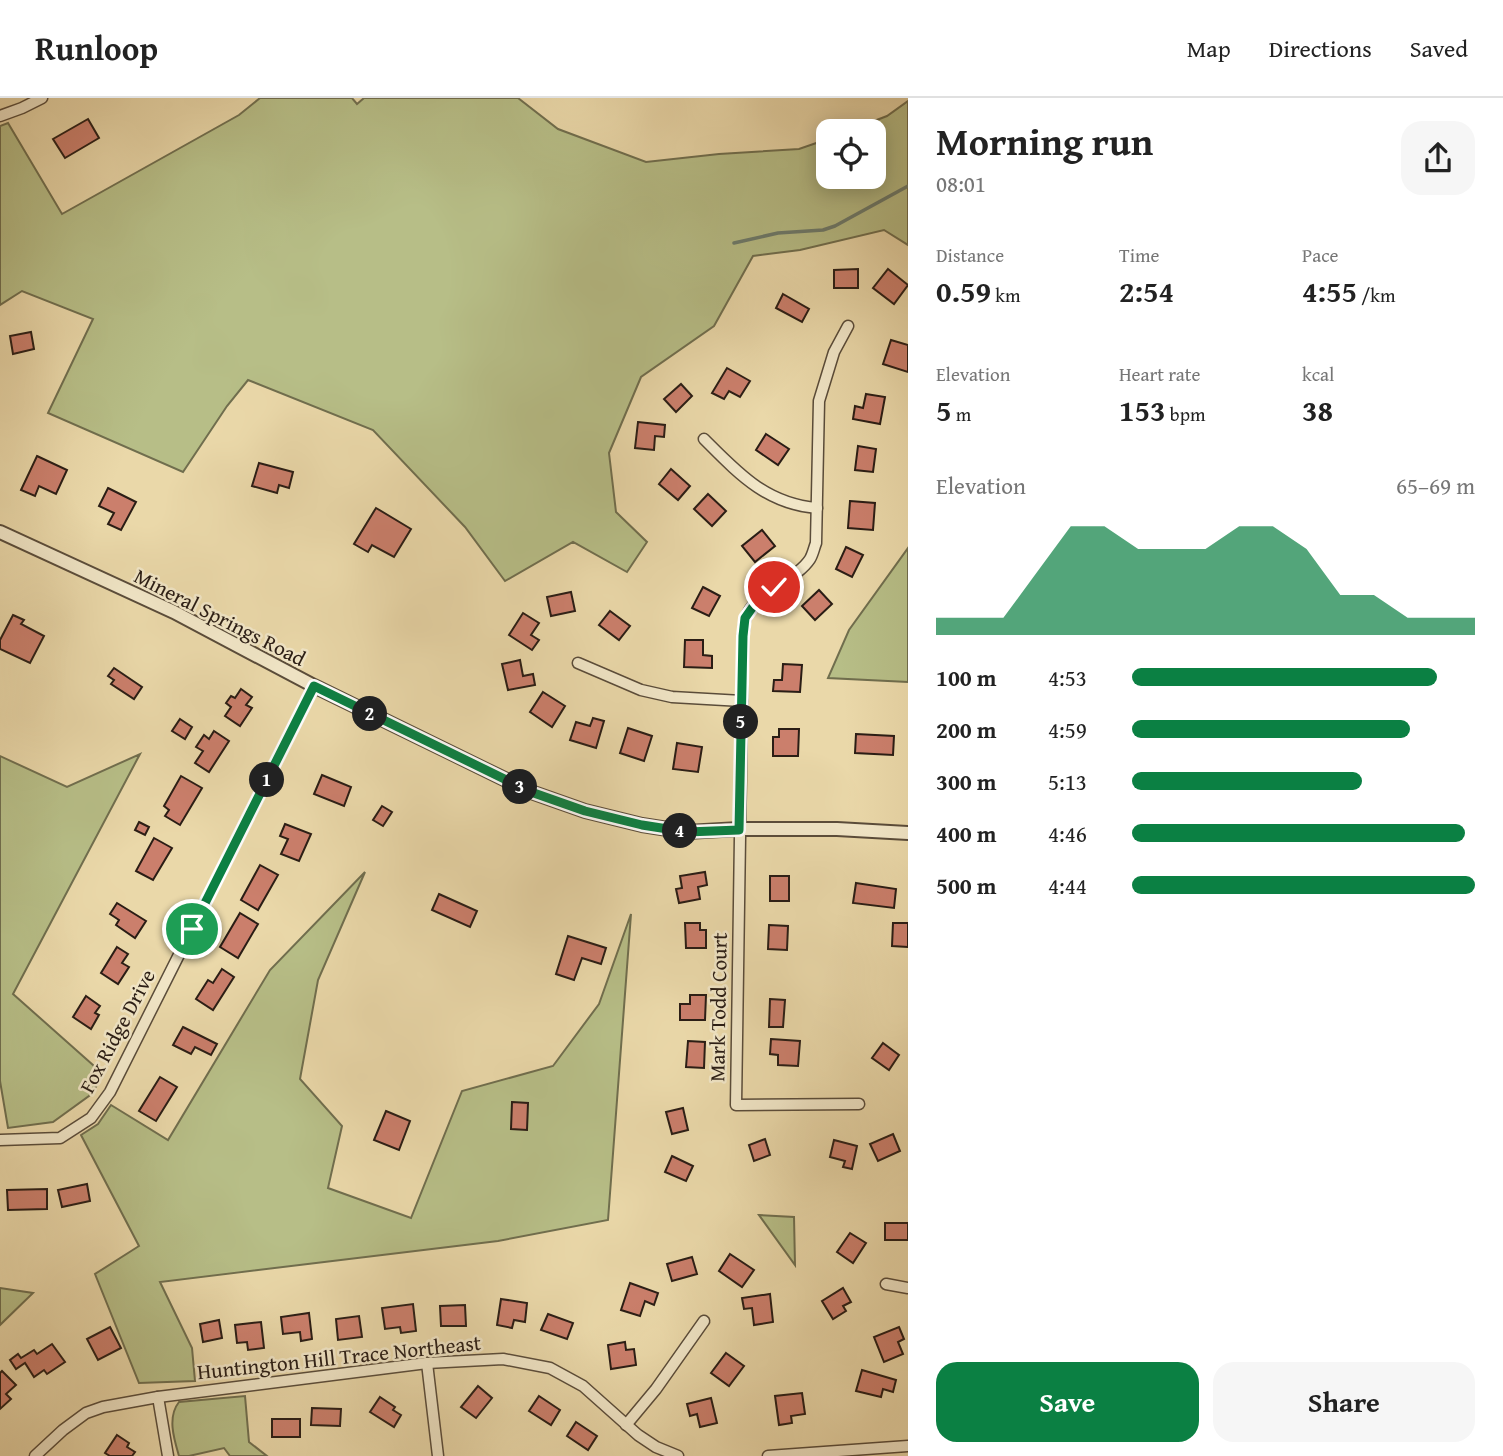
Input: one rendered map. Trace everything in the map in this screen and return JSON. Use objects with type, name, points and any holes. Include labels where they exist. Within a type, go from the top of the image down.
[{"type":"street","points":[[0,116],[43,98]]},
{"type":"street","points":[[739,830],[745,618],[757,601],[811,558],[816,543],[819,401],[834,352],[848,326]]},
{"type":"street","points":[[704,439],[741,476],[773,497],[802,507],[817,508]]},
{"type":"street","name":"Mineral Springs Road","points":[[0,532],[174,612],[314,686],[531,792],[585,811],[642,825],[687,832],[837,829],[908,833]]},
{"type":"street","points":[[578,663],[640,690],[671,697],[742,701]]},
{"type":"street","name":"Fox Ridge Drive","points":[[0,1140],[60,1138],[91,1118],[110,1092],[314,686]]},
{"type":"street","name":"Mark Todd Court","points":[[739,830],[736,1105],[859,1104]]},
{"type":"street","points":[[886,1284],[908,1288]]},
{"type":"street","points":[[626,1425],[656,1390],[704,1321]]},
{"type":"street","name":"Huntington Hill Trace Northeast","points":[[35,1456],[62,1430],[86,1413],[103,1407],[158,1397],[427,1363],[503,1359],[550,1368],[583,1386],[626,1425],[656,1447],[678,1456]]},
{"type":"street","points":[[427,1363],[438,1456]]},
{"type":"street","points":[[158,1397],[168,1456]]},
{"type":"street","points":[[768,1456],[908,1446]]},
{"type":"green space","points":[[260,98],[352,98],[357,104],[364,98],[518,98],[558,129],[646,162],[799,149],[816,143],[816,189],[886,189],[886,119],[879,119],[908,101],[908,245],[884,230],[800,250],[753,256],[714,326],[641,377],[609,453],[616,512],[647,542],[627,572],[573,542],[505,581],[465,527],[373,430],[248,380],[227,406],[183,472],[48,413],[93,319],[22,291],[0,305],[0,126],[8,123],[62,214],[239,115]]},
{"type":"green space","points":[[908,548],[908,682],[828,678],[849,630]]},
{"type":"green space","points":[[140,754],[13,994],[102,1073],[93,1093],[53,1122],[8,1128],[0,1081],[0,756],[67,787]]},
{"type":"green space","points":[[365,872],[318,980],[300,1079],[342,1126],[328,1188],[411,1218],[462,1091],[553,1066],[599,1004],[631,914],[608,1220],[498,1241],[160,1282],[192,1348],[195,1381],[139,1383],[95,1274],[139,1246],[81,1135],[98,1124],[111,1105],[168,1140],[270,970]]},
{"type":"green space","points":[[759,1215],[794,1217],[795,1265]]},
{"type":"green space","points":[[0,1288],[33,1293],[0,1325]]},
{"type":"green space","points":[[245,1396],[249,1442],[267,1456],[230,1456],[224,1448],[179,1456],[172,1421],[179,1402]]},
{"type":"building","points":[[88,119],[99,138],[65,158],[53,139]]},
{"type":"building","points":[[858,269],[858,288],[834,288],[834,270]]},
{"type":"building","points":[[888,269],[908,285],[894,304],[873,288]]},
{"type":"building","points":[[783,294],[809,309],[802,322],[776,308]]},
{"type":"building","points":[[31,332],[34,349],[13,354],[10,336]]},
{"type":"building","points":[[891,340],[908,345],[908,372],[883,364]]},
{"type":"building","points":[[727,368],[750,381],[740,397],[729,391],[724,399],[712,393]]},
{"type":"building","points":[[681,384],[692,396],[676,412],[664,399]]},
{"type":"building","points":[[866,394],[885,397],[880,424],[853,419],[855,406],[863,408]]},
{"type":"building","points":[[638,422],[665,425],[664,437],[655,436],[654,450],[635,448]]},
{"type":"building","points":[[766,434],[789,449],[778,465],[756,450]]},
{"type":"building","points":[[858,446],[876,449],[873,472],[855,470]]},
{"type":"building","points":[[37,456],[67,470],[56,494],[39,486],[35,496],[21,490]]},
{"type":"building","points":[[259,463],[293,472],[289,488],[279,485],[277,493],[252,486]]},
{"type":"building","points":[[671,469],[690,486],[678,500],[659,484]]},
{"type":"building","points":[[108,488],[136,502],[121,530],[108,524],[114,513],[99,506]]},
{"type":"building","points":[[708,494],[726,511],[712,526],[694,509]]},
{"type":"building","points":[[850,501],[875,503],[873,530],[848,528]]},
{"type":"building","points":[[376,508],[411,529],[394,557],[372,545],[368,552],[354,544]]},
{"type":"building","points":[[762,530],[775,546],[755,562],[742,546]]},
{"type":"building","points":[[846,547],[863,555],[852,577],[836,569]]},
{"type":"building","points":[[703,587],[720,596],[709,616],[692,608]]},
{"type":"building","points":[[819,590],[832,604],[815,620],[802,606]]},
{"type":"building","points":[[571,592],[575,611],[551,616],[547,597]]},
{"type":"building","points":[[610,611],[630,626],[619,640],[599,625]]},
{"type":"building","points":[[523,613],[539,623],[531,635],[539,640],[532,650],[509,635]]},
{"type":"building","points":[[13,615],[24,620],[21,624],[44,636],[30,663],[0,649],[0,640]]},
{"type":"building","points":[[685,640],[703,640],[703,655],[712,656],[712,668],[684,667]]},
{"type":"building","points":[[520,660],[523,676],[533,674],[535,685],[508,690],[502,664]]},
{"type":"building","points":[[783,664],[802,665],[800,692],[773,691],[774,680],[782,680]]},
{"type":"building","points":[[114,668],[142,687],[134,699],[111,684],[114,680],[108,676]]},
{"type":"building","points":[[241,689],[252,697],[246,705],[252,708],[240,726],[225,716],[231,707],[226,703],[231,696],[235,698]]},
{"type":"building","points":[[543,692],[565,706],[552,727],[530,712]]},
{"type":"building","points":[[593,718],[604,721],[596,748],[570,740],[576,722],[590,726]]},
{"type":"building","points":[[180,719],[192,727],[185,739],[172,731]]},
{"type":"building","points":[[628,728],[652,736],[644,761],[620,753]]},
{"type":"building","points":[[779,729],[799,729],[798,756],[773,756],[773,737],[779,737]]},
{"type":"building","points":[[214,731],[229,741],[209,772],[195,763],[203,751],[196,747],[204,735],[209,739]]},
{"type":"building","points":[[856,734],[894,736],[893,755],[855,753]]},
{"type":"building","points":[[677,743],[702,747],[698,772],[673,769]]},
{"type":"building","points":[[322,775],[351,787],[344,806],[314,794]]},
{"type":"building","points":[[181,776],[202,788],[180,825],[165,816],[169,810],[164,806]]},
{"type":"building","points":[[382,806],[392,812],[383,826],[373,820]]},
{"type":"building","points":[[139,822],[149,827],[145,835],[135,830]]},
{"type":"building","points":[[285,824],[311,834],[299,861],[281,854],[288,839],[280,836]]},
{"type":"building","points":[[154,838],[172,848],[153,880],[136,871]]},
{"type":"building","points":[[260,865],[278,875],[258,910],[241,900]]},
{"type":"building","points":[[705,872],[707,885],[698,887],[700,899],[679,903],[676,889],[682,888],[680,876]]},
{"type":"building","points":[[770,876],[789,876],[789,901],[770,901]]},
{"type":"building","points":[[856,883],[896,889],[894,908],[853,903]]},
{"type":"building","points":[[439,894],[477,911],[470,927],[432,910]]},
{"type":"building","points":[[117,903],[146,921],[135,938],[116,925],[119,920],[110,914]]},
{"type":"building","points":[[240,913],[258,924],[238,958],[220,947]]},
{"type":"building","points":[[685,923],[700,923],[700,930],[706,930],[706,948],[686,948]]},
{"type":"building","points":[[893,923],[908,923],[908,947],[892,946]]},
{"type":"building","points":[[769,925],[788,926],[787,950],[768,949]]},
{"type":"building","points":[[568,936],[606,948],[601,964],[582,958],[574,980],[556,974]]},
{"type":"building","points":[[117,947],[128,954],[122,963],[129,967],[118,984],[101,973]]},
{"type":"building","points":[[222,969],[234,977],[213,1010],[196,999],[208,980],[213,983]]},
{"type":"building","points":[[690,995],[706,995],[705,1020],[680,1020],[680,1004],[690,1004]]},
{"type":"building","points":[[86,996],[100,1006],[95,1013],[99,1015],[91,1029],[73,1017]]},
{"type":"building","points":[[770,999],[785,1000],[783,1027],[769,1027]]},
{"type":"building","points":[[183,1027],[217,1044],[211,1055],[195,1047],[191,1054],[173,1045]]},
{"type":"building","points":[[771,1039],[800,1041],[798,1066],[778,1065],[778,1055],[770,1054]]},
{"type":"building","points":[[688,1041],[705,1042],[704,1068],[686,1067]]},
{"type":"building","points":[[883,1043],[899,1055],[889,1070],[872,1058]]},
{"type":"building","points":[[160,1077],[177,1087],[156,1121],[139,1111]]},
{"type":"building","points":[[512,1102],[528,1103],[527,1130],[511,1129]]},
{"type":"building","points":[[683,1108],[688,1130],[672,1134],[666,1112]]},
{"type":"building","points":[[386,1111],[410,1121],[399,1150],[374,1140]]},
{"type":"building","points":[[893,1134],[900,1151],[878,1161],[870,1144]]},
{"type":"building","points":[[765,1139],[770,1155],[754,1161],[749,1145]]},
{"type":"building","points":[[834,1140],[857,1146],[852,1169],[843,1167],[845,1161],[830,1157]]},
{"type":"building","points":[[672,1156],[693,1166],[686,1181],[665,1172]]},
{"type":"building","points":[[87,1184],[90,1201],[62,1207],[58,1190]]},
{"type":"building","points":[[47,1189],[47,1209],[8,1210],[7,1190]]},
{"type":"building","points":[[885,1223],[908,1223],[908,1240],[885,1240]]},
{"type":"building","points":[[850,1233],[866,1243],[853,1263],[837,1252]]},
{"type":"building","points":[[730,1254],[754,1270],[742,1287],[719,1271]]},
{"type":"building","points":[[692,1257],[697,1274],[672,1281],[667,1264]]},
{"type":"building","points":[[630,1283],[658,1293],[654,1305],[645,1301],[640,1316],[621,1310]]},
{"type":"building","points":[[843,1288],[851,1302],[843,1306],[846,1311],[833,1319],[822,1301]]},
{"type":"building","points":[[770,1294],[773,1322],[754,1325],[752,1308],[744,1309],[742,1298]]},
{"type":"building","points":[[501,1299],[527,1303],[525,1322],[514,1320],[512,1328],[497,1325]]},
{"type":"building","points":[[413,1304],[416,1331],[401,1333],[400,1327],[385,1329],[382,1308]]},
{"type":"building","points":[[465,1305],[466,1326],[441,1326],[440,1306]]},
{"type":"building","points":[[309,1313],[312,1339],[301,1341],[300,1332],[283,1334],[281,1317]]},
{"type":"building","points":[[548,1314],[573,1323],[567,1339],[541,1330]]},
{"type":"building","points":[[359,1316],[362,1337],[338,1340],[336,1319]]},
{"type":"building","points":[[219,1320],[222,1338],[203,1342],[200,1324]]},
{"type":"building","points":[[261,1322],[264,1348],[248,1350],[247,1342],[237,1343],[235,1325]]},
{"type":"building","points":[[110,1327],[121,1348],[98,1360],[87,1339]]},
{"type":"building","points":[[899,1327],[904,1339],[898,1342],[903,1354],[884,1362],[874,1337]]},
{"type":"building","points":[[625,1342],[626,1350],[634,1349],[636,1365],[611,1369],[608,1345]]},
{"type":"building","points":[[52,1344],[65,1362],[47,1374],[44,1370],[34,1377],[25,1363],[16,1369],[10,1360],[18,1354],[21,1358],[34,1350],[37,1354]]},
{"type":"building","points":[[726,1353],[744,1366],[729,1386],[711,1373]]},
{"type":"building","points":[[862,1370],[896,1380],[893,1392],[883,1389],[881,1397],[856,1391]]},
{"type":"building","points":[[2,1371],[16,1385],[6,1394],[11,1399],[0,1409],[0,1373]]},
{"type":"building","points":[[478,1386],[492,1398],[476,1418],[461,1407]]},
{"type":"building","points":[[802,1393],[805,1414],[791,1416],[792,1423],[779,1425],[775,1396]]},
{"type":"building","points":[[539,1396],[560,1410],[551,1425],[529,1411]]},
{"type":"building","points":[[380,1397],[395,1407],[393,1410],[401,1415],[394,1427],[370,1412]]},
{"type":"building","points":[[711,1398],[717,1423],[700,1427],[697,1414],[690,1416],[687,1404]]},
{"type":"building","points":[[312,1408],[341,1409],[340,1426],[311,1425]]},
{"type":"building","points":[[272,1419],[300,1419],[300,1437],[272,1437]]},
{"type":"building","points":[[576,1422],[597,1436],[588,1450],[567,1436]]},
{"type":"building","points":[[117,1435],[129,1443],[127,1447],[135,1452],[132,1456],[110,1456],[105,1453]]},
{"type":"waterway","points":[[734,243],[778,233],[823,230],[908,186]]},
{"type":"route","points":[[192,929],[314,686],[531,792],[585,811],[642,825],[687,832],[739,830],[745,618],[757,601],[774,587]]}]
